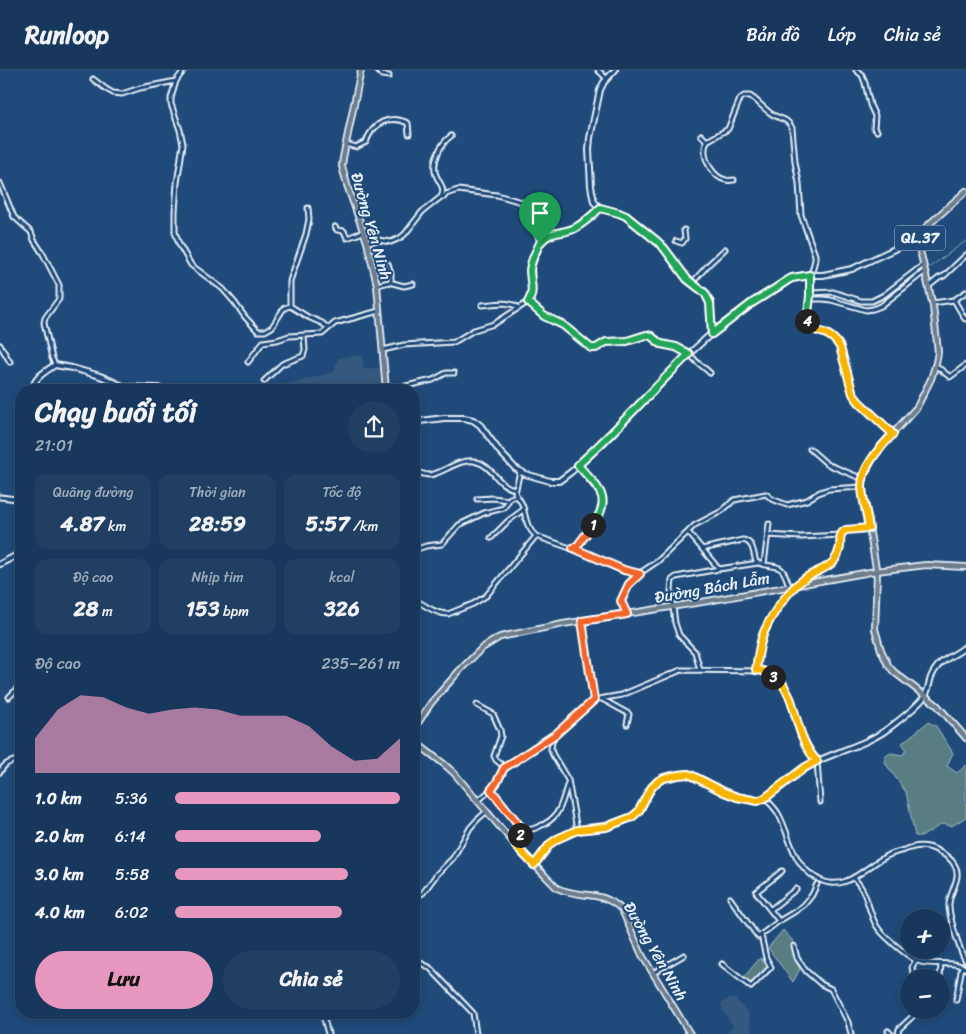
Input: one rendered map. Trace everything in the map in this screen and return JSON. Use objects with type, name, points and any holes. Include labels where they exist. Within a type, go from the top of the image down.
[{"type":"main road","name":"Đường Yên Ninh","points":[[362,70],[343,158],[343,172],[378,285],[386,384]]},
{"type":"main road","name":"QL.37","points":[[966,191],[926,227],[920,237],[919,246],[933,303],[938,352],[931,379],[917,407],[876,452],[865,473],[862,487],[876,571],[875,629],[881,650],[888,665],[894,672],[937,705],[966,738]]},
{"type":"main road","name":"Đường Bách Lẫm","points":[[420,720],[431,703],[460,670],[482,648],[500,637],[582,621],[876,571],[926,565],[966,566]]},
{"type":"main road","name":"Đường Yên Ninh","points":[[420,746],[454,773],[516,846],[557,888],[603,898],[618,906],[626,917],[640,951],[690,1034]]},
{"type":"street","points":[[184,70],[176,81],[171,98],[171,104],[183,141],[175,212],[175,232],[179,244],[191,265],[223,289],[258,330],[263,332],[272,326],[276,323],[284,308],[290,306]]},
{"type":"street","points":[[377,70],[382,75],[389,76]]},
{"type":"street","points":[[598,70],[606,79]]},
{"type":"street","points":[[615,70],[602,84],[589,146],[593,200],[596,206],[622,214],[643,230],[664,248],[692,283],[705,293],[709,300],[712,334]]},
{"type":"street","points":[[856,70],[862,75],[870,106],[875,116],[874,128],[877,131]]},
{"type":"street","points":[[94,79],[106,89],[122,94],[140,88],[176,81]]},
{"type":"street","points":[[734,180],[717,177],[711,168],[705,150],[707,141],[728,129],[740,99],[745,96],[752,97],[769,113],[784,119],[790,124],[792,132],[795,162],[800,183],[801,218],[815,255],[811,275],[808,328],[824,332],[837,342],[853,394],[893,434]]},
{"type":"street","points":[[346,144],[356,147],[366,142],[369,134],[382,122],[393,119],[408,123],[409,134]]},
{"type":"street","points":[[701,135],[707,141]]},
{"type":"street","points":[[441,197],[443,189],[436,175],[435,164],[444,141],[451,136]]},
{"type":"street","points":[[0,183],[14,217],[31,232],[58,281],[59,299],[44,321],[54,365]]},
{"type":"street","points":[[366,242],[378,240],[391,242],[400,238],[422,212],[441,197],[458,190],[497,195],[525,203],[540,243]]},
{"type":"street","points":[[290,306],[290,281],[306,234],[309,219],[308,208]]},
{"type":"street","points":[[383,350],[404,344],[454,342],[472,331],[494,324],[519,308],[528,302],[532,292],[530,271],[540,243],[551,234],[578,226],[600,208]]},
{"type":"street","points":[[336,227],[337,230],[344,231],[347,238],[363,232]]},
{"type":"street","points":[[676,242],[682,243],[685,239],[684,230]]},
{"type":"street","points":[[420,421],[464,418],[473,420],[480,425],[509,463],[520,471],[554,482],[562,480],[604,442],[689,353],[752,303],[792,278],[823,275],[852,269],[920,237]]},
{"type":"street","points":[[692,283],[725,249]]},
{"type":"street","points":[[929,286],[944,276],[966,255]]},
{"type":"street","points":[[388,264],[392,276],[391,282]]},
{"type":"street","points":[[810,293],[833,292],[861,301],[872,302],[923,265]]},
{"type":"street","points":[[810,300],[820,298],[866,310],[873,309],[881,306],[925,271]]},
{"type":"street","points":[[378,285],[391,282],[404,286],[413,284]]},
{"type":"street","points":[[933,303],[954,300],[966,292]]},
{"type":"street","points":[[954,300],[966,319]]},
{"type":"street","points":[[528,302],[544,316],[563,325],[591,348],[596,348],[606,342],[627,341],[646,335],[651,336],[661,344],[676,347],[689,353],[692,358],[710,373]]},
{"type":"street","points":[[482,304],[509,303],[519,308]]},
{"type":"street","points":[[290,306],[328,328]]},
{"type":"street","points":[[248,362],[263,342],[289,336],[323,334],[337,322],[379,311]]},
{"type":"street","points":[[264,380],[282,364],[303,356],[305,350],[304,335]]},
{"type":"street","points":[[0,345],[10,362]]},
{"type":"street","points":[[34,384],[54,365],[100,376],[118,384]]},
{"type":"street","points":[[935,365],[950,377],[966,365]]},
{"type":"street","points":[[415,384],[433,380],[446,373],[454,373]]},
{"type":"street","points":[[810,449],[827,464],[864,479]]},
{"type":"street","points":[[420,473],[429,475],[473,461],[490,469],[504,485],[516,489]]},
{"type":"street","points":[[573,548],[578,545],[597,519],[602,510],[603,497],[578,465]]},
{"type":"street","points":[[520,471],[516,489],[517,496],[524,509],[527,524],[533,534],[568,548],[573,548],[624,570],[640,574]]},
{"type":"street","points":[[627,614],[621,601],[629,584],[658,561],[695,525],[722,511],[734,500],[766,494],[772,499],[787,505],[807,500],[829,489],[862,487]]},
{"type":"street","points":[[420,548],[442,544],[459,525],[484,513],[503,508],[511,497],[517,496]]},
{"type":"street","points":[[0,497],[15,499]]},
{"type":"street","points":[[478,498],[508,500]]},
{"type":"street","points":[[491,538],[508,521],[524,509]]},
{"type":"street","points":[[764,564],[768,524]]},
{"type":"street","points":[[756,670],[759,649],[765,631],[787,595],[804,578],[824,569],[833,562],[839,550],[840,535],[845,530],[869,528]]},
{"type":"street","points":[[688,532],[719,569]]},
{"type":"street","points":[[768,535],[801,537],[840,535]]},
{"type":"street","points":[[420,602],[438,613],[448,614],[478,601],[490,592],[536,536]]},
{"type":"street","points":[[702,549],[745,540],[751,544],[755,560],[759,563]]},
{"type":"street","points":[[0,564],[15,556]]},
{"type":"street","points":[[700,670],[695,652],[682,640],[676,630],[671,590],[673,579],[759,563],[781,568],[789,586]]},
{"type":"street","points":[[582,621],[594,700]]},
{"type":"street","points":[[534,865],[550,844],[577,830],[606,827],[632,817],[638,812],[652,787],[664,778],[688,774],[737,797],[758,801],[765,798],[804,768],[890,728],[925,696],[930,676],[940,665],[966,646]]},
{"type":"street","points":[[478,801],[491,790],[504,768],[556,734],[594,700],[622,695],[681,670],[756,670],[763,671],[773,678],[780,679],[790,698],[801,735],[817,761],[820,802]]},
{"type":"street","points":[[9,697],[15,691]]},
{"type":"street","points":[[599,699],[629,714],[627,724]]},
{"type":"street","points":[[477,705],[493,714],[500,730],[501,736],[494,756],[504,768]]},
{"type":"street","points":[[556,734],[552,741],[551,750],[568,782],[577,830]]},
{"type":"street","points":[[0,772],[2,766],[15,761]]},
{"type":"street","points":[[491,790],[520,826],[528,830],[552,820],[558,812],[568,782]]},
{"type":"street","points":[[765,798],[780,816],[793,852],[810,873],[818,879],[838,882],[854,878],[882,858],[914,846],[930,848],[942,853],[952,861],[957,869],[957,877],[949,900],[949,908],[959,947],[966,961]]},
{"type":"street","points":[[420,895],[440,870],[453,858],[470,828],[486,812]]},
{"type":"street","points":[[516,846],[523,828]]},
{"type":"street","points":[[779,921],[756,892],[782,871]]},
{"type":"street","points":[[854,878],[863,891],[878,929],[916,960],[924,963],[955,964],[962,966],[966,970]]},
{"type":"street","points":[[730,898],[758,937],[804,905],[812,896],[817,884]]},
{"type":"street","points":[[770,910],[796,890]]},
{"type":"street","points":[[722,964],[752,987],[771,967],[766,958],[761,935]]},
{"type":"street","points":[[794,946],[797,958],[806,971],[821,984],[831,989],[848,1022],[851,1034]]},
{"type":"street","points":[[653,973],[684,955]]},
{"type":"street","points":[[912,969],[916,960]]},
{"type":"street","points":[[420,963],[429,967],[473,1013],[476,1034]]},
{"type":"street","points":[[941,964],[941,969]]},
{"type":"street","points":[[956,1000],[962,966]]},
{"type":"street","points":[[324,1019],[328,1034]]},
{"type":"street","points":[[898,1034],[899,1029],[910,1019]]},
{"type":"shaded area","points":[[362,355],[364,369],[381,367],[382,384],[287,384],[334,372],[338,358]]},
{"type":"shaded area","points":[[729,998],[736,999],[749,1014],[753,1034],[726,1034],[733,1026],[723,1011],[721,1003]]},
{"type":"green space","points":[[928,722],[936,726],[953,753],[947,766],[957,773],[966,765],[966,817],[952,826],[942,824],[923,836],[915,836],[906,792],[885,763],[885,756],[891,753],[903,755],[906,749],[902,743]]},
{"type":"green space","points":[[783,930],[793,941],[793,955],[800,969],[793,982],[768,948]]},
{"type":"green space","points":[[760,958],[768,967],[752,985],[743,978]]},
{"type":"waterway","points":[[927,269],[966,241]]},
{"type":"waterway","points":[[837,295],[857,303],[868,304],[878,302],[917,275]]},
{"type":"route","points":[[600,208],[626,216],[662,245],[687,279],[705,293],[709,300],[712,334],[752,303],[788,280],[810,275],[808,328],[824,332],[837,342],[853,394],[893,434],[876,452],[865,473],[862,487],[869,528],[842,532],[835,560],[827,567],[804,578],[787,595],[765,631],[759,649],[756,670],[761,670],[773,678],[780,679],[792,702],[801,735],[817,761],[804,768],[772,793],[758,801],[737,797],[724,792],[688,774],[664,778],[652,787],[641,809],[632,817],[606,827],[577,830],[557,839],[550,844],[534,865],[516,846],[523,828],[491,790],[504,768],[556,734],[594,700],[582,621],[627,614],[621,601],[629,584],[640,574],[624,570],[573,548],[578,545],[597,519],[602,510],[603,503],[603,497],[578,465],[604,442],[689,354],[679,348],[658,343],[648,335],[627,341],[606,342],[596,348],[591,348],[561,324],[544,316],[528,302],[532,292],[530,271],[532,261],[540,243],[551,234],[575,228],[600,208]]}]
